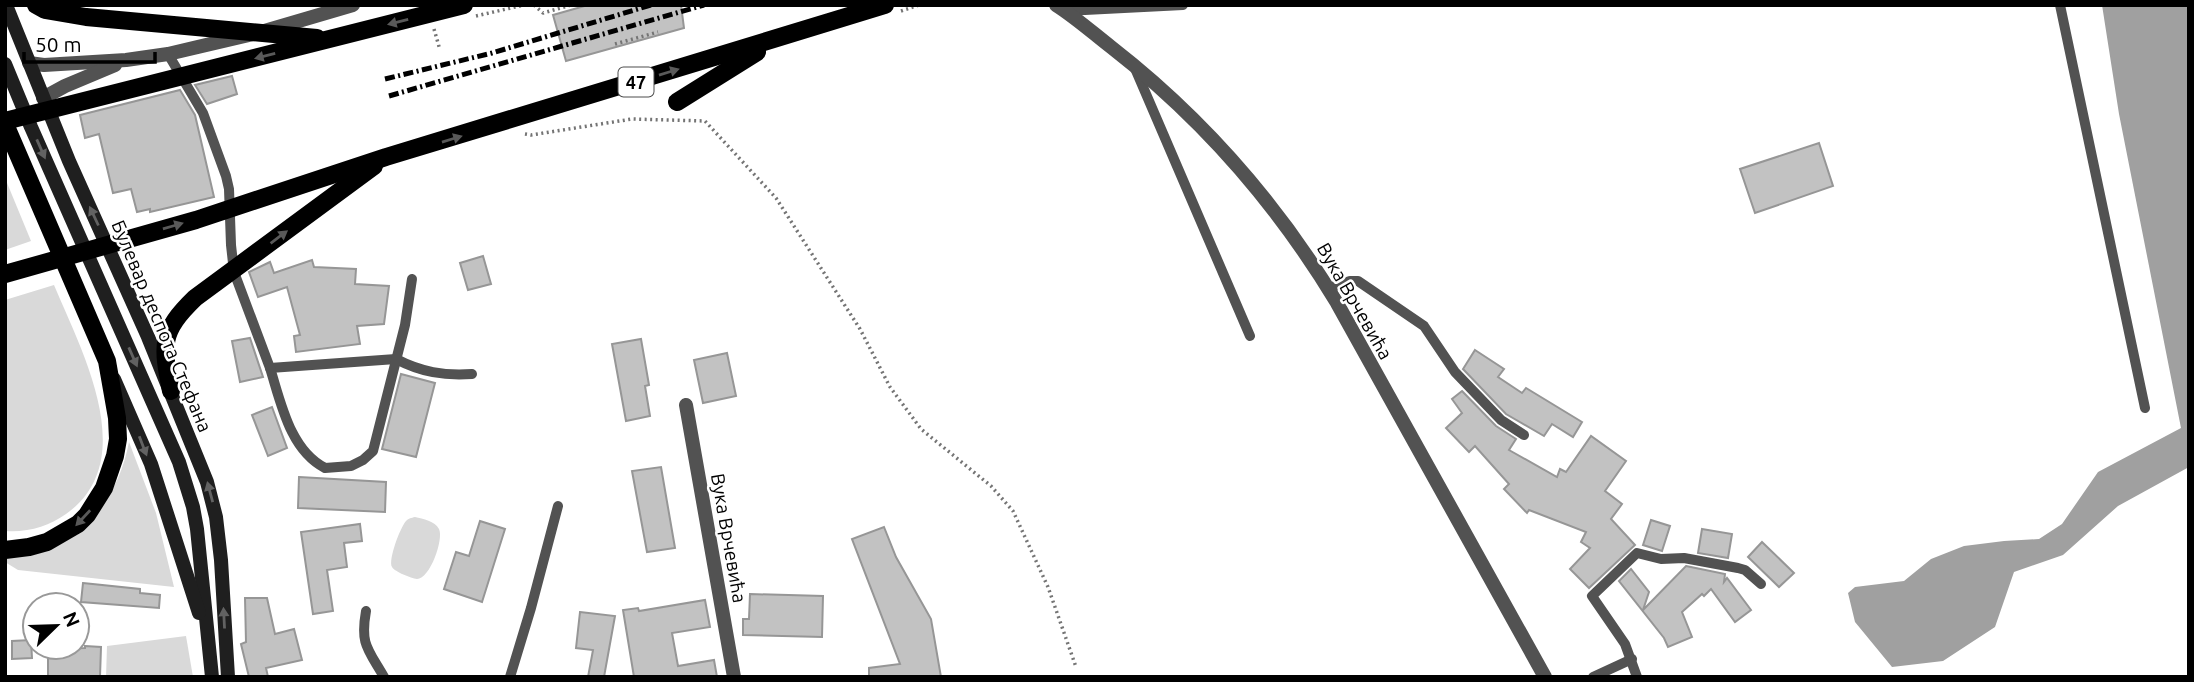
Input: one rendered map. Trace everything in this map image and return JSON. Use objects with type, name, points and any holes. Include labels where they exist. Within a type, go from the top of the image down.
[{"type":"main road","name":"Булевар деспота Стефана","points":[[6,5],[69,161],[171,391],[207,482],[216,517],[228,677]]},
{"type":"main road","points":[[36,5],[64,14],[128,22],[331,39]]},
{"type":"main road","points":[[206,632],[150,464],[5,123],[464,5]]},
{"type":"main road","name":"47","points":[[5,274],[196,219],[386,157],[885,5]]},
{"type":"main road","points":[[677,102],[784,37]]},
{"type":"main road","name":"Булевар деспота Стефана","points":[[5,64],[179,462],[197,529],[212,677]]},
{"type":"main road","points":[[171,391],[165,342],[172,323],[195,298],[386,157]]},
{"type":"main road","points":[[5,287],[44,272],[84,251]]},
{"type":"main road","points":[[5,550],[29,547],[67,532],[87,515],[104,488],[118,439],[107,361]]},
{"type":"street","points":[[30,63],[44,65],[126,60],[168,54],[261,32],[353,5]]},
{"type":"street","name":"Вука Врчевића","points":[[1060,8],[1179,103],[1275,211],[1329,288],[1545,677]]},
{"type":"street","points":[[43,98],[126,60]]},
{"type":"street","name":"Вука Врчевића","points":[[686,405],[734,677]]},
{"type":"lane","points":[[1060,8],[1183,5]]},
{"type":"lane","points":[[2060,5],[2145,408]]},
{"type":"lane","points":[[168,54],[203,113],[226,176],[234,272],[297,442],[314,463],[335,469],[363,460],[373,451],[405,325],[412,279]]},
{"type":"lane","points":[[1133,64],[1250,336]]},
{"type":"lane","points":[[1329,288],[1358,281],[1424,326],[1455,372],[1501,420],[1524,435]]},
{"type":"lane","points":[[270,368],[396,359],[439,375],[472,374]]},
{"type":"lane","points":[[510,677],[558,506]]},
{"type":"lane","points":[[1637,677],[1625,644],[1592,596],[1637,553],[1661,559],[1684,558],[1738,568],[1745,570],[1761,584]]},
{"type":"lane","points":[[366,611],[362,633],[384,677]]},
{"type":"lane","points":[[1593,677],[1632,659]]},
{"type":"path","points":[[534,5],[543,13],[572,5]]},
{"type":"path","points":[[433,26],[440,50]]},
{"type":"path","points":[[615,44],[658,32]]},
{"type":"path","points":[[519,133],[531,135],[632,119],[705,121],[776,198],[860,329],[890,387],[921,429],[991,486],[1013,511],[1048,587],[1076,667]]},
{"type":"shaded area","points":[[2102,5],[2189,5],[2189,467],[2118,506],[2063,555],[2014,572],[1995,627],[1943,661],[1892,667],[1855,622],[1848,593],[1855,587],[1904,581],[1931,559],[1964,546],[2039,539],[2062,524],[2098,472],[2181,428],[2119,114]]},
{"type":"shaded area","points":[[5,178],[31,241],[5,250]]},
{"type":"shaded area","points":[[54,285],[90,372],[99,404],[103,435],[100,465],[88,491],[66,514],[37,528],[5,531],[5,300]]},
{"type":"shaded area","points":[[129,442],[156,513],[174,587],[18,570],[5,562],[5,559],[52,547],[68,538],[93,517],[112,490]]},
{"type":"shaded area","points":[[415,517],[435,524],[440,534],[438,549],[431,566],[427,573],[417,579],[396,571],[391,563],[395,544],[404,525],[408,519]]},
{"type":"shaded area","points":[[186,636],[193,677],[106,677],[107,646]]},
{"type":"building","points":[[588,5],[681,5],[684,28],[566,61],[553,15]]},
{"type":"building","points":[[232,76],[237,94],[207,104],[195,85]]},
{"type":"building","points":[[180,90],[195,115],[214,197],[150,212],[150,209],[137,212],[131,189],[113,193],[99,134],[85,138],[80,115]]},
{"type":"building","points":[[1819,143],[1833,186],[1755,213],[1740,169]]},
{"type":"building","points":[[483,256],[491,284],[468,290],[460,263]]},
{"type":"building","points":[[312,260],[314,267],[356,269],[355,284],[389,286],[384,324],[357,326],[360,344],[296,352],[294,336],[300,335],[287,287],[258,297],[249,272],[270,262],[274,273]]},
{"type":"building","points":[[250,338],[263,377],[240,382],[232,341]]},
{"type":"building","points":[[641,339],[649,385],[645,386],[650,416],[626,421],[612,344]]},
{"type":"building","points":[[1475,350],[1504,369],[1498,377],[1522,393],[1526,388],[1582,422],[1573,437],[1552,424],[1544,436],[1506,414],[1463,369]]},
{"type":"building","points":[[727,353],[736,396],[703,403],[694,360]]},
{"type":"building","points":[[401,374],[435,383],[416,457],[382,449]]},
{"type":"building","points":[[1462,391],[1496,426],[1516,439],[1509,450],[1557,477],[1560,469],[1566,472],[1591,436],[1626,461],[1605,491],[1622,504],[1611,519],[1635,545],[1589,588],[1570,569],[1590,548],[1581,542],[1586,532],[1529,510],[1527,513],[1504,489],[1509,484],[1475,446],[1469,452],[1446,428],[1462,413],[1452,399]]},
{"type":"building","points":[[272,407],[287,448],[268,456],[252,415]]},
{"type":"building","points":[[661,467],[675,548],[647,552],[632,471]]},
{"type":"building","points":[[299,477],[386,482],[385,512],[298,508]]},
{"type":"building","points":[[1651,520],[1670,526],[1662,551],[1643,545]]},
{"type":"building","points":[[480,521],[505,529],[482,602],[444,589],[456,552],[469,556]]},
{"type":"building","points":[[360,524],[362,541],[344,543],[347,567],[327,570],[333,611],[313,614],[301,532]]},
{"type":"building","points":[[884,527],[896,557],[931,619],[941,677],[869,677],[869,668],[900,664],[852,539]]},
{"type":"building","points":[[1702,529],[1732,534],[1728,558],[1698,553]]},
{"type":"building","points":[[1762,542],[1794,573],[1779,587],[1748,557]]},
{"type":"building","points":[[1686,566],[1725,574],[1724,582],[1727,578],[1751,610],[1735,622],[1711,589],[1682,612],[1692,637],[1668,647],[1664,638],[1619,581],[1631,569],[1649,592],[1643,610]]},
{"type":"building","points":[[83,583],[140,589],[140,593],[160,595],[159,608],[91,603],[91,591],[82,591]]},
{"type":"building","points":[[750,594],[823,596],[822,637],[743,635],[743,619],[749,619]]},
{"type":"building","points":[[245,598],[267,598],[275,634],[294,629],[302,660],[266,668],[268,677],[249,677],[241,644],[246,642]]},
{"type":"building","points":[[705,600],[710,627],[672,633],[678,666],[714,660],[717,677],[634,677],[623,610],[638,608],[639,611]]},
{"type":"building","points":[[580,612],[615,616],[604,677],[588,677],[593,650],[576,648]]},
{"type":"building","points":[[12,641],[21,641],[21,659],[12,659]]},
{"type":"building","points":[[91,646],[101,647],[100,677],[48,677],[48,661],[91,661]]},
{"type":"railway","points":[[385,79],[492,53],[651,5]]},
{"type":"railway","points":[[389,96],[704,5]]}]
